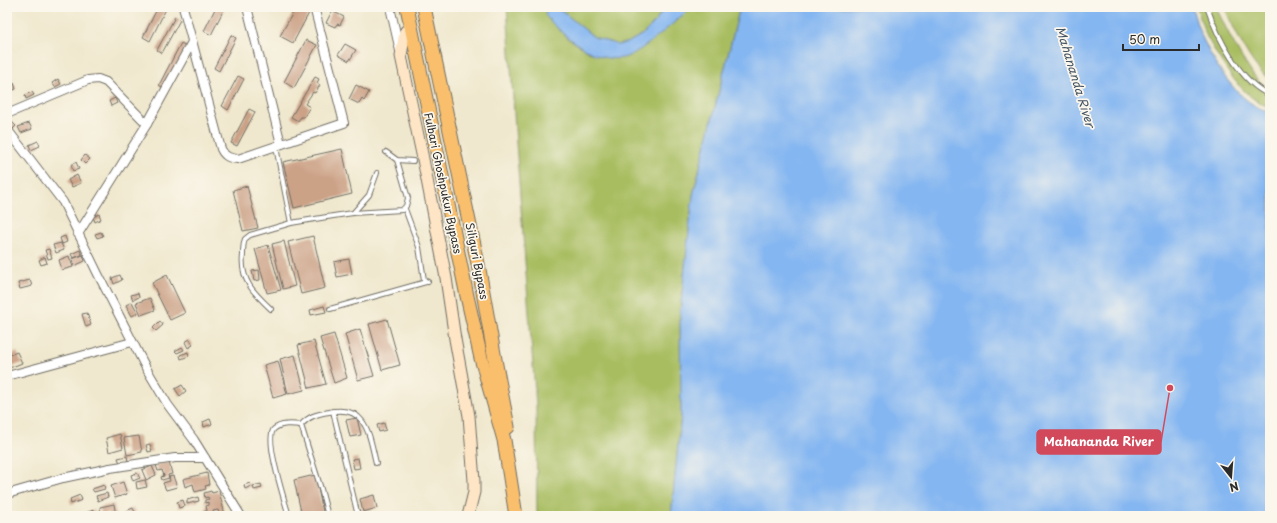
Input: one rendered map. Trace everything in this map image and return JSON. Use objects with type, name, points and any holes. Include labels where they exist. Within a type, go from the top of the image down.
[{"type":"highway","name":"Fulbari Ghoshpukur Bypass","points":[[407,7],[447,204],[481,358],[504,440],[517,516]]},
{"type":"highway","name":"Siliguri Bypass","points":[[424,7],[478,264],[517,473],[517,516]]},
{"type":"main road","points":[[411,25],[405,32],[401,56],[446,278],[469,416],[474,492],[468,516]]},
{"type":"street","points":[[183,7],[221,149],[224,155],[230,158],[238,159],[344,124],[314,7]]},
{"type":"street","points":[[247,7],[278,145]]},
{"type":"street","points":[[390,7],[401,56]]},
{"type":"street","points":[[78,234],[147,124],[192,42]]},
{"type":"street","points":[[7,114],[88,80],[98,79],[106,82],[147,124]]},
{"type":"street","points":[[7,129],[63,202],[132,342],[168,405],[205,458],[241,516]]},
{"type":"street","points":[[7,376],[132,342]]},
{"type":"street","points":[[7,494],[63,478],[110,468],[175,458],[205,458]]},
{"type":"lane","points":[[1207,7],[1212,23],[1238,67],[1256,87],[1270,95]]},
{"type":"lane","points":[[278,145],[291,223]]},
{"type":"lane","points":[[386,152],[397,160],[414,161]]},
{"type":"lane","points":[[330,309],[427,282],[424,277],[419,247],[405,209],[408,198],[397,160]]},
{"type":"lane","points":[[353,213],[369,195],[377,173]]},
{"type":"lane","points":[[271,309],[254,294],[246,278],[242,264],[244,242],[250,235],[291,223],[353,213],[399,211],[405,209]]},
{"type":"lane","points":[[289,516],[277,473],[270,437],[275,428],[288,424],[301,425],[312,416],[334,411],[341,410],[348,412],[361,418],[369,433],[376,463]]},
{"type":"lane","points":[[334,411],[358,516]]},
{"type":"lane","points":[[301,425],[322,489],[328,516]]},
{"type":"green space","points":[[507,7],[550,7],[546,9],[549,20],[568,38],[590,53],[655,38],[692,7],[740,7],[693,195],[680,312],[681,415],[671,516],[537,516],[536,405]]},
{"type":"green space","points":[[553,7],[665,7],[656,21],[643,34],[629,42],[618,45],[594,37],[563,12]]},
{"type":"green space","points":[[1197,7],[1216,7],[1246,65],[1262,84],[1270,89],[1270,107],[1260,103],[1251,96],[1233,78],[1207,37],[1202,26]]},
{"type":"green space","points":[[1224,7],[1270,7],[1270,79],[1256,67],[1238,36]]},
{"type":"water","points":[[555,7],[563,12],[594,37],[618,45],[629,42],[643,34],[656,21],[664,7],[692,7],[639,50],[623,58],[611,59],[585,49],[557,28],[545,15],[546,9]]},
{"type":"water","points":[[740,7],[1192,7],[1201,35],[1208,50],[1230,83],[1248,101],[1259,108],[1270,112],[1270,516],[671,516],[681,415],[680,312],[693,195]]},
{"type":"building","points":[[158,7],[167,7],[150,41],[143,37]]},
{"type":"building","points":[[216,7],[225,7],[211,35],[204,31]]},
{"type":"building","points":[[296,7],[309,7],[306,10],[309,13],[293,43],[280,36]]},
{"type":"building","points":[[332,11],[344,17],[340,25],[337,24],[335,27],[326,23]]},
{"type":"building","points":[[175,17],[180,20],[162,53],[157,50]]},
{"type":"building","points":[[231,35],[236,38],[219,71],[214,68]]},
{"type":"building","points":[[306,40],[317,45],[294,88],[284,82]]},
{"type":"building","points":[[181,43],[187,46],[165,89],[159,85]]},
{"type":"building","points":[[345,44],[356,50],[349,61],[338,55]]},
{"type":"building","points":[[238,76],[244,79],[228,110],[222,106]]},
{"type":"building","points":[[315,77],[319,79],[317,83],[320,85],[305,104],[310,107],[304,117],[301,117],[298,121],[291,117]]},
{"type":"building","points":[[58,79],[61,84],[55,87],[52,83]]},
{"type":"building","points":[[14,83],[16,89],[11,91],[8,86]]},
{"type":"building","points":[[356,85],[369,92],[364,101],[362,99],[359,104],[349,99]]},
{"type":"building","points":[[32,92],[34,95],[26,99],[25,95]]},
{"type":"building","points":[[115,98],[117,103],[111,106],[109,101]]},
{"type":"building","points":[[249,109],[255,112],[237,146],[231,143]]},
{"type":"building","points":[[10,120],[16,126],[12,130],[7,124]]},
{"type":"building","points":[[29,123],[32,129],[21,133],[18,127]]},
{"type":"building","points":[[38,141],[40,146],[31,150],[29,145]]},
{"type":"building","points":[[342,149],[352,194],[294,208],[283,162]]},
{"type":"building","points":[[85,155],[90,159],[85,164],[81,160]]},
{"type":"building","points":[[76,162],[79,169],[73,171],[71,165]]},
{"type":"building","points":[[77,175],[81,183],[72,187],[68,180]]},
{"type":"building","points":[[247,186],[258,228],[243,231],[233,190]]},
{"type":"building","points":[[99,214],[101,219],[95,222],[93,217]]},
{"type":"building","points":[[101,232],[103,236],[97,238],[95,234]]},
{"type":"building","points":[[65,236],[67,242],[62,244],[60,238]]},
{"type":"building","points":[[313,236],[325,288],[301,294],[288,242]]},
{"type":"building","points":[[284,241],[295,286],[283,289],[272,244]]},
{"type":"building","points":[[61,243],[64,250],[56,253],[53,245]]},
{"type":"building","points":[[268,245],[281,290],[267,293],[255,249]]},
{"type":"building","points":[[49,249],[52,258],[48,259],[45,250]]},
{"type":"building","points":[[80,250],[82,255],[73,258],[71,254]]},
{"type":"building","points":[[83,255],[85,261],[74,266],[72,259]]},
{"type":"building","points":[[69,256],[73,267],[62,270],[59,260]]},
{"type":"building","points":[[45,257],[47,263],[41,265],[39,260]]},
{"type":"building","points":[[349,259],[352,274],[337,277],[334,262]]},
{"type":"building","points":[[259,270],[260,280],[254,281],[252,271]]},
{"type":"building","points":[[120,275],[122,280],[114,284],[112,278]]},
{"type":"building","points":[[167,275],[185,313],[170,320],[152,283]]},
{"type":"building","points":[[30,280],[32,286],[20,289],[18,283]]},
{"type":"building","points":[[138,293],[139,297],[133,300],[131,295]]},
{"type":"building","points":[[150,298],[155,310],[141,315],[136,303]]},
{"type":"building","points":[[132,302],[138,313],[132,316],[126,305]]},
{"type":"building","points":[[324,306],[326,312],[311,315],[310,310]]},
{"type":"building","points":[[87,313],[91,325],[86,327],[82,314]]},
{"type":"building","points":[[387,319],[400,365],[382,370],[369,324]]},
{"type":"building","points":[[160,321],[163,325],[156,331],[153,328]]},
{"type":"building","points":[[360,329],[374,376],[358,380],[345,334]]},
{"type":"building","points":[[334,334],[347,378],[334,383],[320,338]]},
{"type":"building","points":[[190,339],[193,345],[188,348],[185,342]]},
{"type":"building","points":[[314,341],[326,384],[309,388],[298,345]]},
{"type":"building","points":[[182,347],[184,350],[177,353],[175,351]]},
{"type":"building","points":[[17,352],[22,363],[7,369],[7,356]]},
{"type":"building","points":[[188,352],[189,356],[181,359],[180,355]]},
{"type":"building","points":[[295,355],[304,390],[288,394],[280,359]]},
{"type":"building","points":[[278,361],[287,394],[273,398],[264,365]]},
{"type":"building","points":[[182,385],[186,391],[180,396],[175,389]]},
{"type":"building","points":[[357,418],[361,435],[350,437],[346,420]]},
{"type":"building","points":[[210,419],[212,424],[204,427],[203,422]]},
{"type":"building","points":[[384,423],[386,430],[379,432],[377,425]]},
{"type":"building","points":[[120,434],[123,448],[109,452],[106,438]]},
{"type":"building","points":[[139,436],[142,452],[127,455],[124,438]]},
{"type":"building","points":[[150,444],[152,451],[148,452],[146,445]]},
{"type":"building","points":[[127,456],[128,461],[120,463],[118,458]]},
{"type":"building","points":[[358,458],[360,468],[354,469],[352,459]]},
{"type":"building","points":[[169,462],[172,474],[168,475],[169,478],[162,480],[161,477],[164,476],[162,470],[158,471],[156,465]]},
{"type":"building","points":[[152,466],[156,475],[146,480],[142,470]]},
{"type":"building","points":[[137,473],[140,478],[133,481],[131,475]]},
{"type":"building","points":[[207,473],[209,485],[205,486],[206,489],[195,492],[193,484],[185,487],[183,479]]},
{"type":"building","points":[[315,475],[324,516],[302,516],[294,480]]},
{"type":"building","points":[[173,476],[177,487],[166,490],[163,483],[170,481],[169,477]]},
{"type":"building","points":[[145,480],[147,487],[137,489],[136,482]]},
{"type":"building","points":[[123,482],[127,494],[115,498],[111,486]]},
{"type":"building","points":[[250,483],[251,486],[245,489],[244,485]]},
{"type":"building","points":[[261,484],[262,488],[254,490],[253,486]]},
{"type":"building","points":[[104,485],[105,489],[94,492],[92,489]]},
{"type":"building","points":[[211,491],[212,493],[219,491],[225,515],[220,516],[218,510],[213,511],[214,516],[196,516],[195,514],[207,511],[206,506],[208,505],[208,502],[205,503],[205,500],[209,499],[208,497],[205,498],[204,493]]},
{"type":"building","points":[[107,493],[108,497],[98,501],[96,496]]},
{"type":"building","points":[[80,495],[82,500],[71,504],[70,499]]},
{"type":"building","points":[[374,495],[377,508],[363,512],[360,499]]},
{"type":"building","points":[[198,497],[199,501],[187,504],[187,500]]},
{"type":"building","points":[[183,500],[185,506],[179,508],[177,502]]},
{"type":"building","points":[[114,504],[116,516],[109,516],[109,513],[101,515],[100,507]]},
{"type":"building","points":[[133,508],[136,514],[128,516],[126,511]]},
{"type":"building","points":[[94,510],[96,516],[86,516],[85,513]]},
{"type":"place","name":"Mahananda River","points":[[1170,388]]}]
